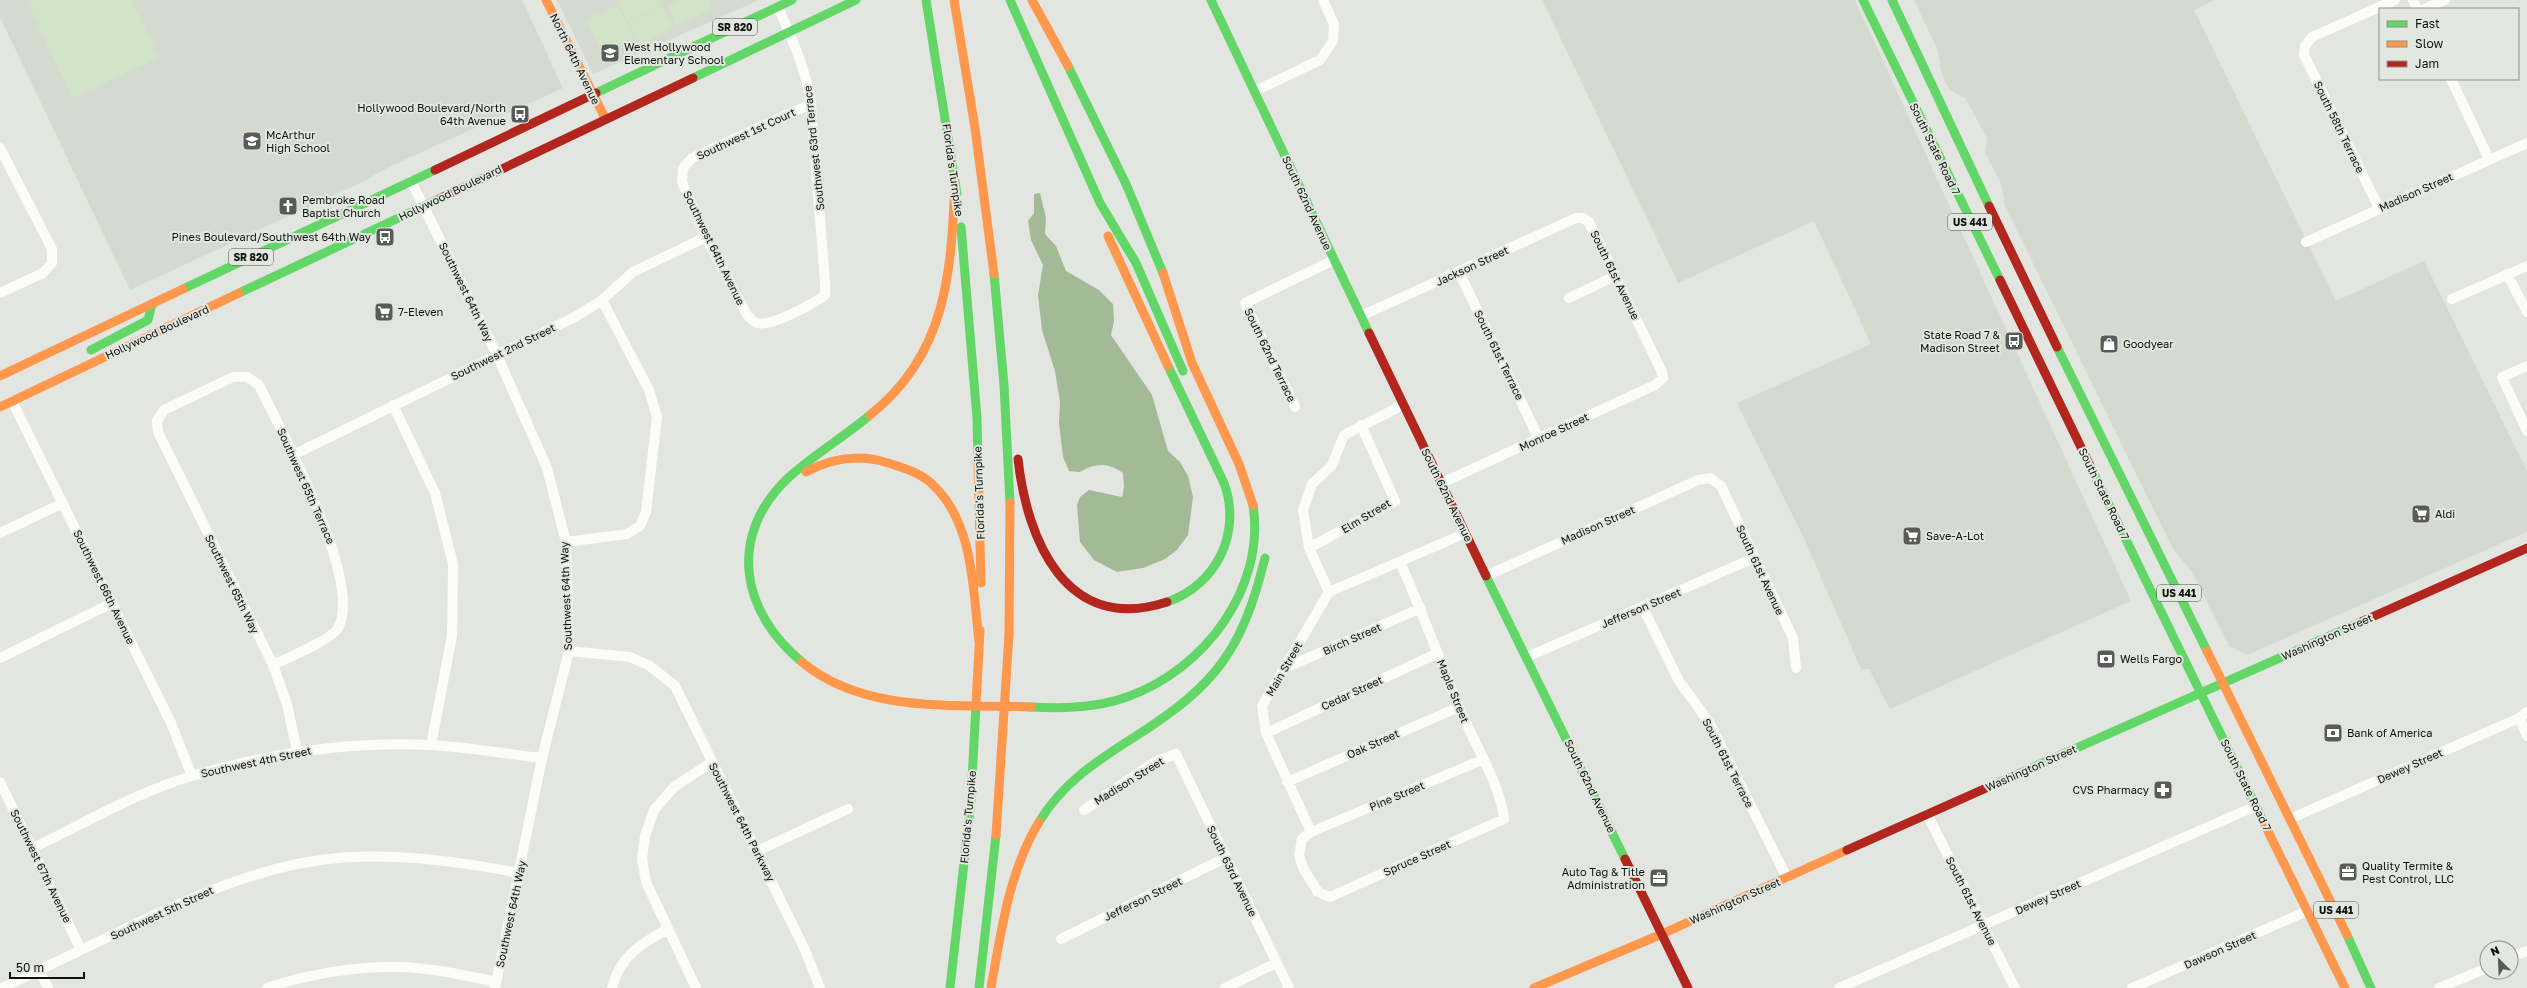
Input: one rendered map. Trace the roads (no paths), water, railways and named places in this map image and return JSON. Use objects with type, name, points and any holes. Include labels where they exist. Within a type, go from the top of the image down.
[{"type":"main road","name":"North 64th Avenue","points":[[546,0],[605,118]]},
{"type":"main road","name":"SR 820","points":[[0,376],[792,0]]},
{"type":"main road","name":"Hollywood Boulevard","points":[[0,407],[605,118],[856,0]]},
{"type":"main road","name":"Florida's Turnpike","points":[[926,0],[963,238],[977,418],[981,522],[980,642],[971,800],[950,988]]},
{"type":"main road","points":[[954,0],[973,104],[988,209],[999,327],[1010,517],[1008,669],[996,822],[979,988]]},
{"type":"main road","points":[[999,327],[1013,401],[1018,462],[1026,514],[1039,545],[1051,566],[1068,585],[1090,600],[1117,609],[1144,609],[1172,601],[1192,593],[1211,576],[1224,550],[1231,526],[1230,500],[1212,457],[1119,261],[1104,225],[1100,203],[1010,0]]},
{"type":"main road","points":[[955,182],[949,274],[941,311],[928,343],[908,376],[876,410],[797,469],[775,489],[760,512],[752,530],[749,554],[749,579],[756,604],[767,625],[783,646],[803,663],[826,678],[862,694],[932,704],[1048,707],[1099,705],[1140,691],[1172,673],[1209,641],[1232,611],[1247,578],[1254,548],[1255,520],[1251,492],[1192,365],[1179,321],[1153,248],[1097,118],[1032,0]]},
{"type":"main road","name":"South 62nd Avenue","points":[[1211,0],[1403,405],[1688,988]]},
{"type":"main road","name":"South State Road 7","points":[[1863,0],[2048,380],[2068,400],[2202,693],[2345,987]]},
{"type":"main road","name":"US 441","points":[[1892,0],[1956,139],[2223,683],[2292,818],[2371,988]]},
{"type":"main road","points":[[1100,203],[1114,221],[1188,380]]},
{"type":"main road","points":[[80,355],[143,324],[148,320],[152,304]]},
{"type":"main road","points":[[1179,321],[1199,354]]},
{"type":"main road","points":[[37,389],[47,374]]},
{"type":"main road","points":[[2068,400],[2087,406]]},
{"type":"main road","points":[[2068,400],[2093,417]]},
{"type":"main road","points":[[822,664],[797,647],[778,628],[765,608],[758,583],[756,545],[769,509],[782,491],[814,467],[851,457],[897,463],[922,476],[944,495],[959,520],[966,546],[980,642]]},
{"type":"main road","points":[[1228,467],[1241,500]]},
{"type":"main road","points":[[1228,594],[1240,571],[1246,542],[1244,513]]},
{"type":"main road","name":"Washington Street","points":[[1534,988],[1662,934],[1927,814],[2527,548]]},
{"type":"main road","points":[[991,988],[1013,883],[1024,849],[1039,820],[1065,787],[1095,762],[1175,711],[1200,690],[1225,662],[1244,630],[1256,598],[1266,551]]},
{"type":"main road","points":[[1179,656],[1188,647]]},
{"type":"main road","points":[[1126,686],[1150,676]]},
{"type":"main road","points":[[1101,694],[1114,690]]},
{"type":"main road","points":[[966,694],[1012,695]]},
{"type":"street","points":[[1255,91],[1320,60],[1332,41],[1334,24],[1323,0]]},
{"type":"street","name":"South 58th Terrace","points":[[2379,208],[2304,55],[2305,46],[2312,38],[2395,0]]},
{"type":"street","points":[[2426,8],[2445,0]]},
{"type":"street","name":"Southwest 63rd Terrace","points":[[757,323],[768,324],[818,301],[825,295],[811,104],[804,66],[778,7]]},
{"type":"street","points":[[2451,80],[2490,160]]},
{"type":"street","name":"Southwest 1st Court","points":[[683,168],[692,158],[811,104]]},
{"type":"street","name":"Madison Street","points":[[2306,242],[2527,143]]},
{"type":"street","points":[[0,148],[52,249],[52,263],[43,273],[0,293]]},
{"type":"street","name":"Southwest 64th Avenue","points":[[683,168],[682,182],[706,237],[747,315],[757,323]]},
{"type":"street","name":"Southwest 64th Way","points":[[411,181],[497,355],[547,468],[566,542],[569,651],[542,758],[520,873],[495,985]]},
{"type":"street","name":"Jackson Street","points":[[1361,316],[1576,218],[1583,218]]},
{"type":"street","name":"South 61st Avenue","points":[[1583,218],[1589,222],[1663,378]]},
{"type":"street","name":"Southwest 2nd Street","points":[[293,455],[392,405],[576,318],[602,300],[634,272],[706,237]]},
{"type":"street","name":"South 62nd Terrace","points":[[1295,407],[1245,303],[1334,260]]},
{"type":"street","points":[[2452,299],[2527,266]]},
{"type":"street","name":"South 61st Terrace","points":[[1459,272],[1540,439]]},
{"type":"street","points":[[2507,274],[2527,312]]},
{"type":"street","points":[[1569,298],[1615,276]]},
{"type":"street","points":[[566,542],[627,534],[640,526],[646,512],[657,417],[649,390],[602,300]]},
{"type":"street","points":[[2527,366],[2502,377],[2527,431]]},
{"type":"street","name":"Southwest 65th Terrace","points":[[158,420],[164,410],[233,377],[247,377],[259,385],[293,455],[332,544],[342,584],[342,614],[338,629],[326,638],[273,665]]},
{"type":"street","name":"Monroe Street","points":[[1442,483],[1655,385],[1663,378]]},
{"type":"street","name":"Southwest 66th Avenue","points":[[12,401],[171,723],[192,776]]},
{"type":"street","points":[[392,405],[435,493],[453,564],[452,636],[431,746]]},
{"type":"street","points":[[1403,405],[1361,425],[1344,435],[1332,465],[1312,484],[1303,510],[1309,548],[1329,592],[1466,532]]},
{"type":"street","name":"Southwest 65th Way","points":[[158,420],[158,432],[273,665],[287,704],[297,751]]},
{"type":"street","name":"Elm Street","points":[[1309,548],[1395,501],[1361,425]]},
{"type":"street","name":"Madison Street","points":[[1486,576],[1698,480],[1710,478]]},
{"type":"street","name":"South 61st Avenue","points":[[1710,478],[1721,486],[1793,638],[1796,668]]},
{"type":"street","points":[[0,533],[63,503]]},
{"type":"street","name":"Jefferson Street","points":[[1527,657],[1643,608],[1754,558]]},
{"type":"street","name":"Maple Street","points":[[1400,562],[1421,608],[1458,707],[1501,800],[1504,819]]},
{"type":"street","name":"Main Street","points":[[1311,832],[1266,733],[1262,706],[1329,592]]},
{"type":"street","points":[[0,658],[112,603]]},
{"type":"street","name":"Birch Street","points":[[1283,669],[1421,608]]},
{"type":"street","name":"South 61st Terrace","points":[[1643,608],[1679,682],[1708,722],[1787,878]]},
{"type":"street","name":"Southwest 64th Parkway","points":[[569,651],[630,657],[650,666],[675,686],[805,950],[820,988]]},
{"type":"street","name":"Cedar Street","points":[[1266,733],[1438,653]]},
{"type":"street","name":"Oak Street","points":[[1287,782],[1458,707]]},
{"type":"street","points":[[2523,715],[2527,736]]},
{"type":"street","name":"Dewey Street","points":[[2292,818],[2523,715]]},
{"type":"street","name":"Southwest 4th Street","points":[[33,848],[139,797],[192,776],[297,751],[358,745],[431,746],[542,758]]},
{"type":"street","name":"Madison Street","points":[[1084,810],[1155,762],[1176,754]]},
{"type":"street","name":"South 63rd Avenue","points":[[1176,754],[1289,988]]},
{"type":"street","name":"Pine Street","points":[[1311,832],[1482,760]]},
{"type":"street","points":[[696,988],[646,882],[642,859],[645,836],[654,810],[674,787],[712,762]]},
{"type":"street","name":"Southwest 67th Avenue","points":[[0,782],[81,950]]},
{"type":"street","name":"Dewey Street","points":[[1839,988],[2256,806]]},
{"type":"street","points":[[757,851],[848,809]]},
{"type":"street","name":"South 61st Avenue","points":[[1927,814],[1984,925],[2014,988]]},
{"type":"street","name":"Spruce Street","points":[[1311,832],[1302,839],[1300,845],[1301,862],[1318,892],[1330,897],[1504,819]]},
{"type":"street","name":"Southwest 5th Street","points":[[2,988],[206,890],[272,870],[321,860],[366,857],[455,860],[520,873]]},
{"type":"street","name":"Jefferson Street","points":[[1061,939],[1225,858]]},
{"type":"street","name":"Dawson Street","points":[[2132,988],[2308,912]]},
{"type":"street","points":[[612,988],[615,973],[630,952],[668,929]]},
{"type":"street","points":[[1225,988],[1276,963]]},
{"type":"street","points":[[267,988],[336,972],[399,967],[439,971],[495,985]]},
{"type":"street","points":[[39,970],[48,988]]},
{"type":"street","points":[[2439,988],[2479,971]]},
{"type":"place","name":"West Hollywood Elementary School","points":[[610,53]]},
{"type":"place","name":"Hollywood Boulevard/North 64th Avenue","points":[[520,114]]},
{"type":"place","name":"McArthur High School","points":[[252,141]]},
{"type":"place","name":"Pembroke Road Baptist Church","points":[[288,206]]},
{"type":"place","name":"Pines Boulevard/Southwest 64th Way","points":[[385,237]]},
{"type":"place","name":"7-Eleven","points":[[384,312]]},
{"type":"place","name":"State Road 7 & Madison Street","points":[[2014,341]]},
{"type":"place","name":"Goodyear","points":[[2109,344]]},
{"type":"place","name":"Aldi","points":[[2421,514]]},
{"type":"place","name":"Save-A-Lot","points":[[1912,536]]},
{"type":"place","name":"Wells Fargo","points":[[2106,659]]},
{"type":"place","name":"Bank of America","points":[[2333,733]]},
{"type":"place","name":"CVS Pharmacy","points":[[2163,790]]},
{"type":"place","name":"Quality Termite & Pest Control, LLC","points":[[2348,872]]},
{"type":"place","name":"Auto Tag & Title Administration","points":[[1659,878]]}]
